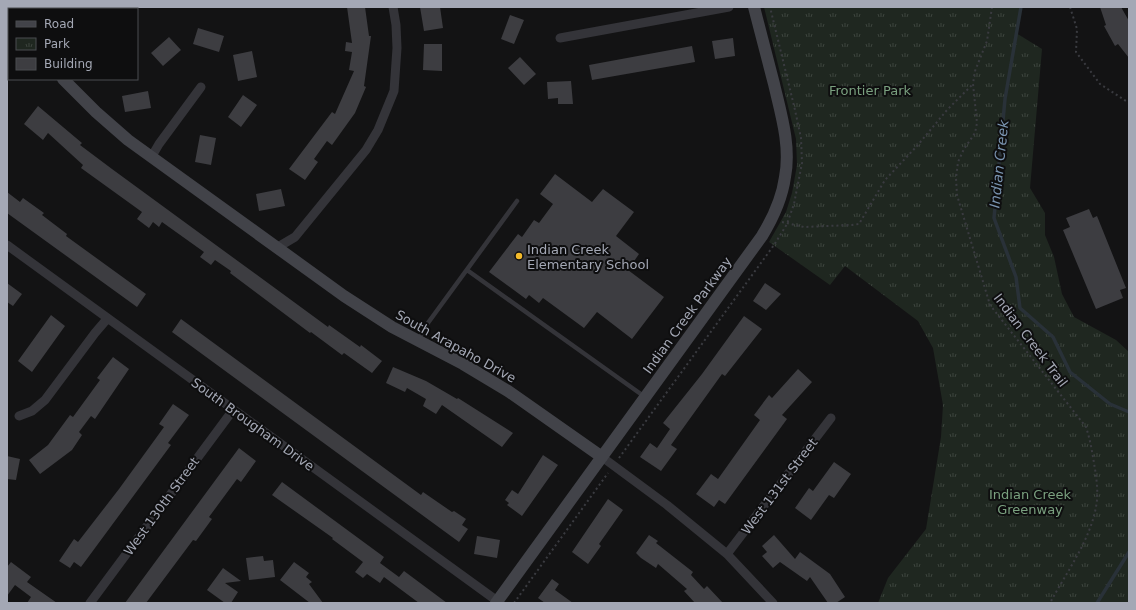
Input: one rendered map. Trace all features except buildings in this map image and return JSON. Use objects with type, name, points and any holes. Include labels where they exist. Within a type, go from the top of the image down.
[{"type":"street","points":[[278,247],[295,237],[366,150],[378,130],[394,91],[397,48],[396,25],[393,7]]},
{"type":"street","points":[[560,38],[729,7]]},
{"type":"street","name":"Indian Creek Parkway","points":[[498,602],[762,236],[773,218],[784,183],[787,151],[784,125],[754,7]]},
{"type":"street","name":"South Arapaho Drive","points":[[64,80],[96,112],[128,140],[344,296],[392,327],[463,364],[508,391],[667,504],[727,554],[773,603]]},
{"type":"street","points":[[152,156],[159,144],[201,87]]},
{"type":"street","name":"South Brougham Drive","points":[[7,245],[498,602]]},
{"type":"street","points":[[19,416],[32,411],[45,400],[107,319]]},
{"type":"street","name":"West 130th Street","points":[[90,603],[233,410]]},
{"type":"street","name":"West 131st Street","points":[[727,554],[831,418]]},
{"type":"lane","points":[[418,341],[425,328],[517,201]]},
{"type":"lane","points":[[467,270],[645,397]]},
{"type":"path","name":"Indian Creek Trail","points":[[992,7],[986,42],[975,71],[973,84],[977,123],[974,133],[958,162],[956,178],[957,195],[975,252],[986,296],[990,305],[1086,427],[1090,438],[1097,480],[1098,498],[1095,516],[1089,532],[1050,603]]},
{"type":"path","points":[[1070,7],[1077,29],[1076,52],[1100,84],[1129,103]]},
{"type":"path","points":[[773,218],[787,224],[804,227],[852,226],[859,224],[885,180],[917,146],[947,110],[973,84]]},
{"type":"green space","name":"Indian Creek Greenway","points":[[764,7],[1021,7],[1016,33],[1042,49],[1030,188],[1045,213],[1045,235],[1054,257],[1062,294],[1074,317],[1116,340],[1129,352],[1129,603],[878,603],[888,578],[926,529],[941,437],[943,405],[933,348],[918,321],[845,266],[830,285],[769,242],[786,212],[792,193],[797,165],[796,139]]},
{"type":"waterway","name":"Indian Creek","points":[[1021,7],[1005,99],[994,218],[1016,277],[1020,308],[1053,337],[1070,372],[1110,404],[1129,412]]},
{"type":"waterway","name":"Indian Creek","points":[[1097,603],[1129,552]]},
{"type":"place","name":"Indian Creek Elementary School","points":[[519,256]]},
{"type":"park label","name":"Frontier Park","points":[[870,90]]}]
